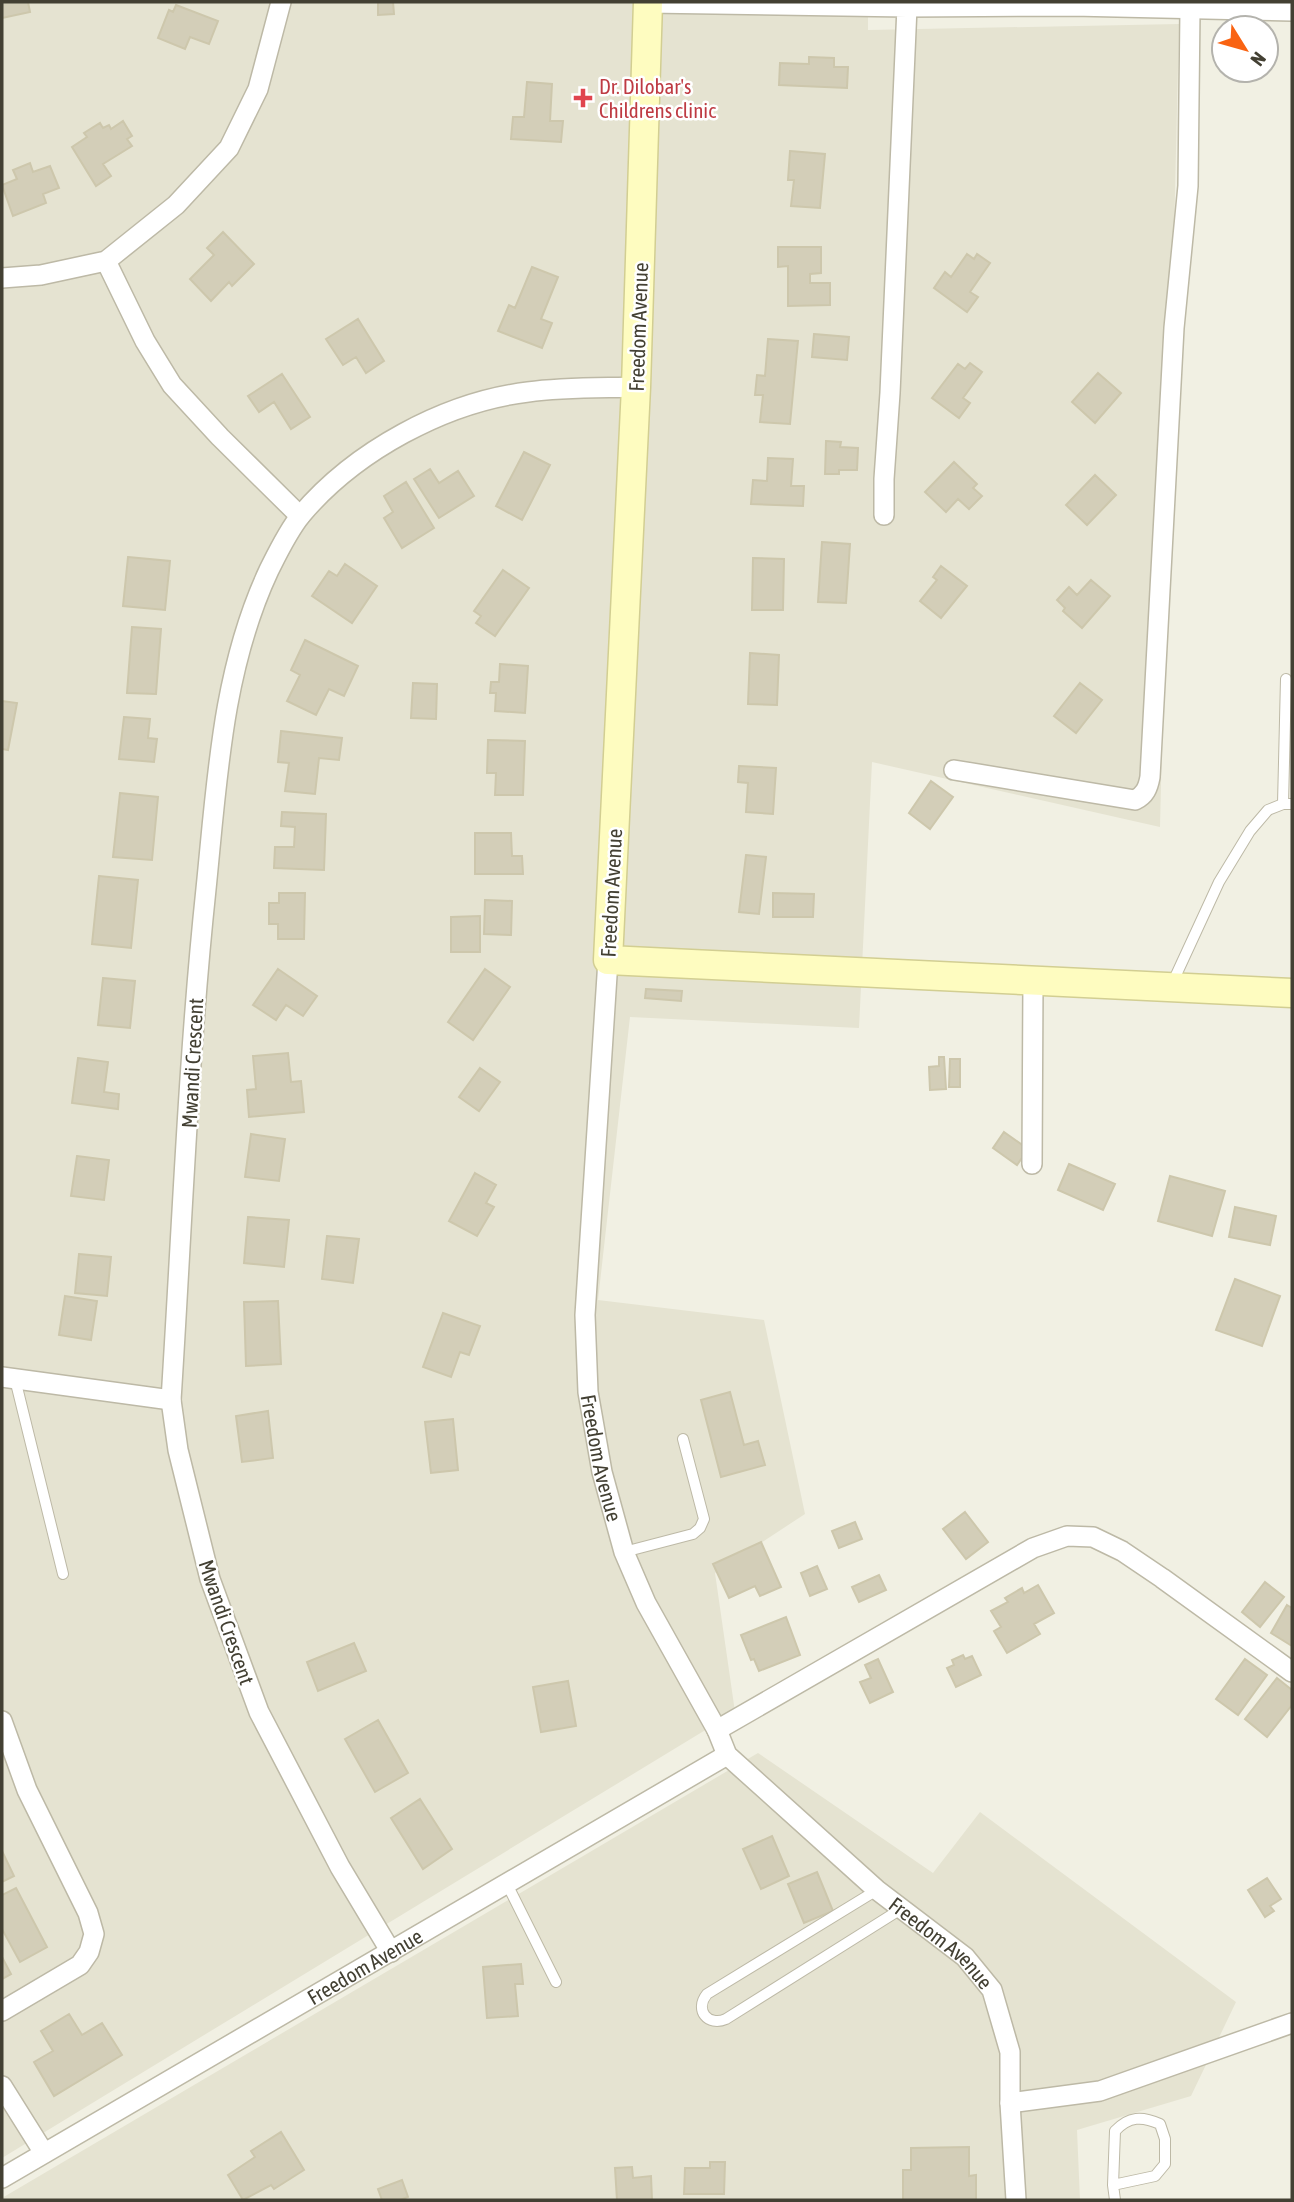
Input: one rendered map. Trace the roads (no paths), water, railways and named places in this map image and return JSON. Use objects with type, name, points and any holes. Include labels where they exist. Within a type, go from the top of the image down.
[{"type":"main road","name":"Freedom Avenue","points":[[608,960],[636,387],[648,2]]},
{"type":"main road","points":[[608,960],[1292,993]]},
{"type":"street","points":[[2,278],[41,275],[106,261],[176,205],[229,148],[258,89],[281,2]]},
{"type":"street","points":[[648,2],[907,7],[1073,6],[1190,10],[1262,6],[1292,11]]},
{"type":"street","points":[[884,515],[907,7]]},
{"type":"street","points":[[954,770],[1135,800],[1142,797],[1148,788],[1174,328],[1188,186],[1190,10]]},
{"type":"street","points":[[106,261],[145,341],[172,385],[300,516]]},
{"type":"street","name":"Mwandi Crescent","points":[[391,1952],[340,1867],[259,1712],[210,1579],[178,1450],[171,1400],[197,975],[224,718],[240,646],[257,596],[278,551],[300,516],[341,477],[385,444],[429,420],[479,402],[527,392],[636,387]]},
{"type":"street","name":"Freedom Avenue","points":[[608,960],[585,1315],[588,1392],[602,1472],[624,1552],[646,1603],[717,1730],[727,1755],[877,1890],[965,1957],[992,1990],[1010,2052],[1016,2200]]},
{"type":"street","points":[[1032,1164],[1033,981]]},
{"type":"street","points":[[8,1378],[171,1400]]},
{"type":"street","points":[[717,1730],[1032,1548],[1067,1536],[1093,1537],[1122,1551],[1292,1672]]},
{"type":"street","points":[[2,1721],[27,1790],[89,1913],[94,1934],[89,1952],[80,1965],[2,2011]]},
{"type":"street","name":"Freedom Avenue","points":[[2,2178],[727,1755]]},
{"type":"street","points":[[1010,2103],[1100,2091],[1292,2023]]},
{"type":"street","points":[[2,2086],[44,2153]]},
{"type":"lane","points":[[1170,987],[1219,882],[1250,831],[1268,810],[1288,804],[1286,679]]},
{"type":"lane","points":[[8,1378],[63,1574]]},
{"type":"lane","points":[[624,1552],[693,1534],[700,1528],[704,1519],[683,1439]]},
{"type":"lane","points":[[507,1884],[555,1982]]},
{"type":"lane","points":[[877,1890],[707,1994],[700,2008],[702,2015],[711,2021],[726,2019],[901,1909]]},
{"type":"lane","points":[[1113,2185],[1155,2176],[1165,2164],[1165,2139],[1160,2123],[1146,2118],[1124,2121],[1115,2131],[1113,2185],[1115,2200]]},
{"type":"place","name":"Dr. Dilobar's Childrens clinic","points":[[583,98]]}]
